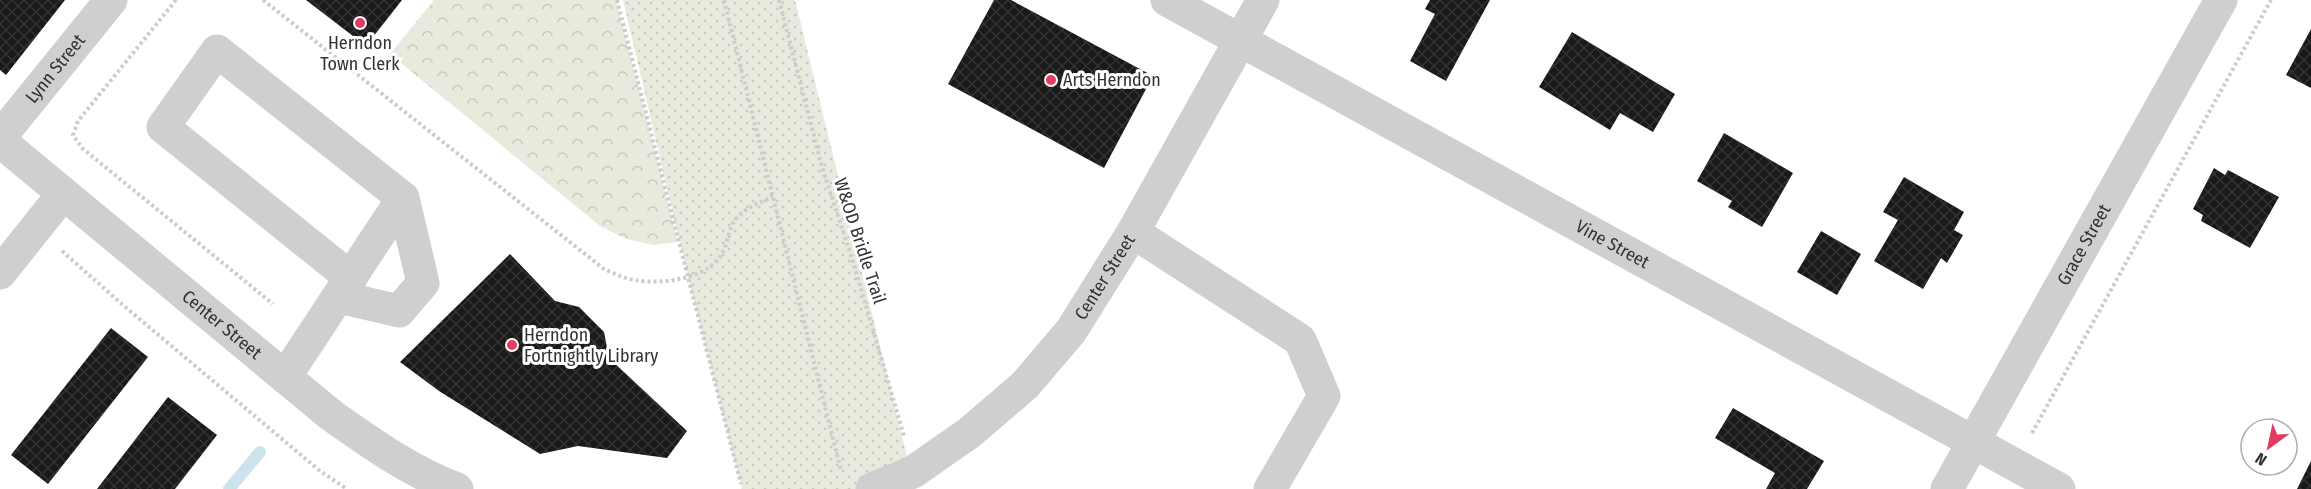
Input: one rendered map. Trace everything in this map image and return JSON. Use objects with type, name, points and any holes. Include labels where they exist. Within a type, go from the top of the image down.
[{"type":"street","name":"Lynn Street","points":[[0,139],[111,0]]},
{"type":"street","name":"Vine Street","points":[[1167,0],[2059,489]]},
{"type":"street","name":"Center Street","points":[[858,484],[913,472],[969,433],[1025,385],[1071,331],[1133,232],[1263,0]]},
{"type":"street","name":"Grace Street","points":[[1947,489],[2222,0]]},
{"type":"street","points":[[217,51],[403,198],[423,283],[399,311],[345,287],[163,127],[217,51]]},
{"type":"street","name":"Center Street","points":[[0,139],[63,194],[331,415],[379,449],[443,484],[457,489]]},
{"type":"street","points":[[0,273],[63,194]]},
{"type":"street","points":[[285,377],[403,198]]},
{"type":"street","points":[[1133,232],[1300,340],[1324,396],[1270,489]]},
{"type":"path","points":[[263,0],[604,269],[634,280],[658,282],[688,277],[706,270],[723,254],[732,224],[752,205],[773,197]]},
{"type":"path","points":[[617,0],[741,484]]},
{"type":"path","points":[[724,0],[823,394],[858,484]]},
{"type":"path","name":"W&OD Bridle Trail","points":[[779,0],[822,167],[888,377],[913,472]]},
{"type":"path","points":[[2015,465],[2271,0]]},
{"type":"path","points":[[35,229],[320,471],[347,489]]},
{"type":"green space","points":[[434,0],[616,0],[678,242],[653,245],[626,239],[600,226],[390,54]]},
{"type":"green space","points":[[623,0],[795,0],[915,489],[742,489],[688,277]]},
{"type":"building","points":[[0,0],[65,0],[6,75],[0,70]]},
{"type":"building","name":"Herndon Town Clerk","points":[[306,0],[402,0],[366,46]]},
{"type":"building","name":"Arts Herndon","points":[[994,0],[1011,0],[1153,76],[1104,168],[948,84]]},
{"type":"building","points":[[1430,0],[1490,0],[1446,81],[1410,61],[1435,14],[1425,9]]},
{"type":"building","points":[[2311,29],[2311,88],[2286,75]]},
{"type":"building","points":[[1572,32],[1675,94],[1653,132],[1620,113],[1610,130],[1539,87]]},
{"type":"building","points":[[1724,133],[1793,173],[1762,227],[1728,207],[1732,201],[1697,181]]},
{"type":"building","points":[[2214,168],[2225,175],[2228,170],[2279,197],[2250,248],[2201,221],[2203,215],[2193,209]]},
{"type":"building","points":[[1904,177],[1964,212],[1954,230],[1963,235],[1947,263],[1941,258],[1923,289],[1874,261],[1898,220],[1883,212]]},
{"type":"building","points":[[1821,231],[1861,254],[1837,295],[1797,272]]},
{"type":"building","name":"Herndon Fortnightly Library","points":[[510,254],[555,301],[579,307],[604,332],[609,358],[687,431],[667,458],[578,446],[540,454],[439,391],[400,362]]},
{"type":"building","points":[[111,328],[148,357],[48,484],[11,455]]},
{"type":"building","points":[[168,397],[217,435],[175,489],[97,489]]},
{"type":"building","points":[[1733,408],[1824,461],[1807,489],[1766,489],[1775,473],[1715,438]]},
{"type":"building","points":[[2311,461],[2311,489],[2297,489]]},
{"type":"waterway","points":[[229,489],[260,452]]},
{"type":"place","name":"Herndon Town Clerk","points":[[360,23]]},
{"type":"place","name":"Arts Herndon","points":[[1051,80]]},
{"type":"place","name":"Herndon Fortnightly Library","points":[[512,345]]}]
